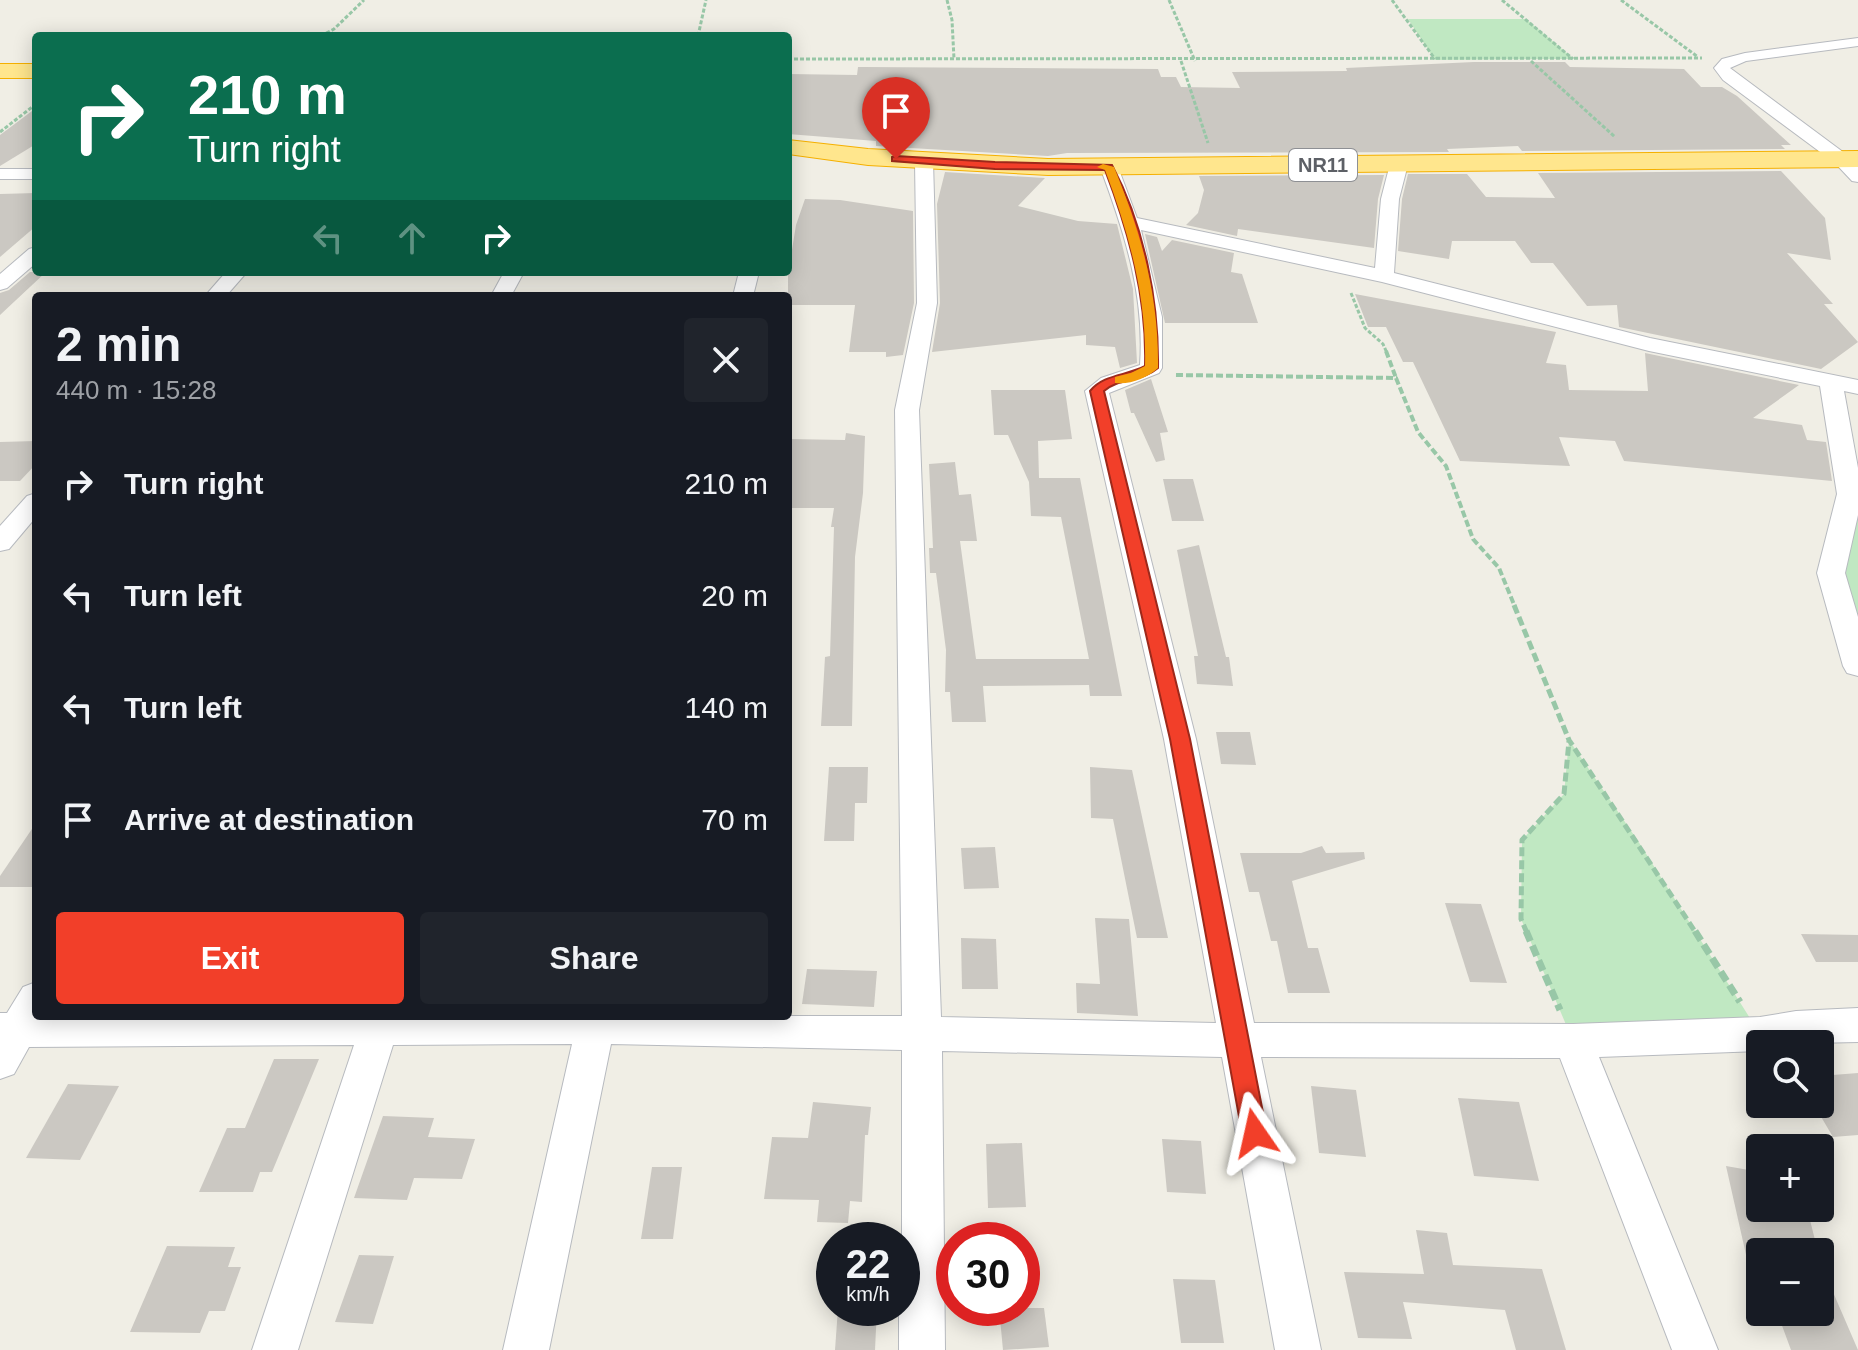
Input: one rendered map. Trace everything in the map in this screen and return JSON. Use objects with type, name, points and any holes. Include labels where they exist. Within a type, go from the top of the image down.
[{"type":"highway","points":[[0,71],[32,71]]},
{"type":"highway","name":"NR11","points":[[792,147],[924,161],[1109,167],[1641,161],[1852,165]]},
{"type":"street","points":[[1852,165],[1728,77],[1722,68],[1727,62],[1739,58],[1858,42]]},
{"type":"street","points":[[922,1350],[922,1033],[907,410],[927,303],[924,161]]},
{"type":"street","points":[[1384,276],[1390,199],[1399,164]]},
{"type":"street","points":[[1109,167],[1131,222],[1153,339],[1151,368],[1135,377],[1106,382],[1097,391],[1180,739],[1298,1350]]},
{"type":"street","points":[[0,174],[32,174]]},
{"type":"street","points":[[1131,222],[1344,266],[1649,344],[1858,387]]},
{"type":"street","points":[[0,284],[32,256]]},
{"type":"street","points":[[219,292],[233,276]]},
{"type":"street","points":[[1831,381],[1850,494],[1831,573],[1858,666]]},
{"type":"street","points":[[0,543],[32,506]]},
{"type":"street","points":[[526,1350],[597,1022]]},
{"type":"street","points":[[13,1030],[597,1022],[1236,1040],[1573,1041],[1746,1035]]},
{"type":"street","points":[[275,1350],[381,1023]]},
{"type":"street","points":[[1784,1030],[1858,1025]]},
{"type":"street","points":[[1573,1041],[1695,1350]]},
{"type":"path","points":[[328,32],[364,0]]},
{"type":"path","points":[[699,32],[706,0]]},
{"type":"path","points":[[947,0],[952,20],[954,59]]},
{"type":"path","points":[[1169,0],[1195,61]]},
{"type":"path","points":[[1392,0],[1435,60]]},
{"type":"path","points":[[1502,0],[1574,59]]},
{"type":"path","points":[[1621,0],[1699,58]]},
{"type":"path","points":[[792,59],[1195,61],[1739,58]]},
{"type":"path","points":[[1530,60],[1641,161]]},
{"type":"path","points":[[1181,61],[1191,99],[1217,166]]},
{"type":"path","points":[[0,132],[32,107]]},
{"type":"path","points":[[1344,266],[1365,328],[1383,344],[1418,432],[1446,466],[1473,539],[1499,568],[1569,740],[1638,841],[1757,1030]]},
{"type":"path","points":[[1135,377],[1218,374],[1396,378]]},
{"type":"path","points":[[1569,740],[1564,794],[1522,840],[1521,919],[1573,1041]]},
{"type":"green space","points":[[1408,19],[1526,19],[1574,59],[1435,60]]},
{"type":"green space","points":[[1858,495],[1858,666],[1831,573]]},
{"type":"green space","points":[[1569,740],[1638,841],[1757,1030],[1746,1030],[1746,1035],[1573,1041],[1521,919],[1522,840],[1564,794]]},
{"type":"building","points":[[1474,62],[1565,62],[1570,67],[1684,69],[1701,87],[1722,87],[1737,96],[1791,145],[1781,145],[1785,149],[1522,151],[1518,146],[1447,149],[1449,152],[1067,153],[1048,156],[876,146],[876,141],[792,134],[792,74],[857,75],[858,67],[1158,69],[1161,77],[1176,77],[1181,87],[1240,88],[1232,72],[1347,71],[1346,68]]},
{"type":"building","points":[[32,111],[32,146],[0,166],[0,135]]},
{"type":"building","points":[[1781,171],[1825,218],[1831,260],[1787,253],[1833,304],[1824,304],[1858,342],[1821,369],[1619,327],[1617,305],[1587,306],[1553,263],[1531,263],[1515,241],[1452,241],[1449,259],[1398,251],[1402,199],[1408,174],[1467,174],[1486,197],[1555,198],[1538,173]]},
{"type":"building","points":[[945,172],[1045,178],[1018,206],[1078,221],[1117,224],[1133,289],[1137,363],[1120,368],[1115,347],[1086,345],[1086,335],[932,352],[940,303],[937,204]]},
{"type":"building","points":[[1384,175],[1378,199],[1374,248],[1238,229],[1237,236],[1186,225],[1198,213],[1204,190],[1199,176]]},
{"type":"building","points":[[32,193],[32,229],[0,257],[0,194]]},
{"type":"building","points":[[805,199],[840,200],[913,211],[914,303],[903,355],[886,357],[886,352],[849,352],[855,305],[792,305],[788,276],[792,276],[796,225]]},
{"type":"building","points":[[1145,234],[1157,237],[1162,251],[1172,240],[1234,253],[1231,272],[1242,274],[1258,323],[1165,323]]},
{"type":"building","points":[[30,272],[32,276],[42,276],[0,315],[0,293],[9,290]]},
{"type":"building","points":[[1355,294],[1556,332],[1546,363],[1566,365],[1569,390],[1648,391],[1645,353],[1799,385],[1753,418],[1802,425],[1807,440],[1826,442],[1832,481],[1624,461],[1615,441],[1559,437],[1570,466],[1460,461],[1413,362],[1403,362],[1386,327],[1368,327]]},
{"type":"building","points":[[1151,379],[1168,432],[1160,433],[1165,460],[1156,462],[1134,413],[1131,413],[1125,390]]},
{"type":"building","points":[[991,390],[1065,390],[1072,439],[1038,441],[1039,478],[1080,478],[1122,696],[1090,696],[1089,685],[983,686],[986,722],[952,722],[950,692],[945,692],[946,650],[936,573],[930,573],[929,548],[933,548],[929,464],[955,462],[959,495],[971,494],[977,541],[960,541],[976,659],[1089,659],[1061,517],[1031,516],[1029,482],[1008,435],[994,435]]},
{"type":"building","points":[[846,433],[865,436],[863,493],[855,557],[852,726],[821,726],[825,657],[830,656],[834,527],[831,527],[834,508],[792,508],[792,439],[845,440]]},
{"type":"building","points":[[32,441],[32,468],[20,481],[0,481],[0,442]]},
{"type":"building","points":[[1163,479],[1193,479],[1204,521],[1172,521]]},
{"type":"building","points":[[1199,545],[1226,657],[1229,657],[1233,686],[1197,684],[1194,656],[1198,656],[1177,550]]},
{"type":"building","points":[[1216,732],[1250,732],[1256,765],[1221,764]]},
{"type":"building","points":[[829,767],[868,767],[867,803],[855,803],[854,841],[824,841]]},
{"type":"building","points":[[1090,767],[1132,770],[1168,938],[1137,938],[1113,819],[1091,818]]},
{"type":"building","points":[[32,829],[32,887],[0,887],[0,876]]},
{"type":"building","points":[[1322,846],[1326,853],[1364,852],[1365,859],[1292,881],[1308,948],[1318,948],[1330,993],[1288,993],[1277,941],[1271,941],[1259,892],[1249,892],[1240,853],[1301,853]]},
{"type":"building","points":[[995,847],[999,888],[964,889],[961,848]]},
{"type":"building","points":[[1445,903],[1481,904],[1507,983],[1470,982]]},
{"type":"building","points":[[1095,918],[1129,919],[1138,1016],[1077,1013],[1076,983],[1100,984]]},
{"type":"building","points":[[1801,934],[1858,935],[1858,962],[1816,962]]},
{"type":"building","points":[[961,938],[996,939],[998,989],[962,989]]},
{"type":"building","points":[[807,969],[877,971],[874,1007],[802,1004]]},
{"type":"building","points":[[274,1059],[319,1059],[272,1172],[260,1172],[253,1192],[199,1192],[227,1128],[245,1128]]},
{"type":"building","points":[[1858,1073],[1858,1135],[1834,1137],[1822,1118],[1834,1118],[1834,1075]]},
{"type":"building","points":[[68,1084],[119,1086],[80,1160],[26,1158]]},
{"type":"building","points":[[1311,1086],[1356,1090],[1366,1157],[1319,1153]]},
{"type":"building","points":[[1458,1098],[1519,1102],[1539,1181],[1474,1176]]},
{"type":"building","points":[[813,1102],[871,1107],[868,1135],[865,1135],[862,1202],[850,1201],[848,1222],[817,1222],[819,1200],[764,1199],[772,1137],[808,1138]]},
{"type":"building","points":[[383,1116],[434,1118],[428,1137],[475,1139],[462,1179],[414,1178],[407,1200],[354,1198]]},
{"type":"building","points":[[1162,1139],[1201,1141],[1206,1194],[1167,1192]]},
{"type":"building","points":[[1022,1143],[1026,1207],[988,1208],[986,1144]]},
{"type":"building","points":[[1726,1166],[1746,1170],[1746,1222],[1810,1222],[1814,1238],[1746,1238],[1746,1255]]},
{"type":"building","points":[[652,1167],[682,1167],[673,1239],[641,1239]]},
{"type":"building","points":[[1416,1230],[1447,1233],[1453,1265],[1542,1269],[1566,1350],[1516,1350],[1505,1310],[1403,1302],[1412,1339],[1358,1338],[1344,1272],[1424,1274]]},
{"type":"building","points":[[167,1246],[235,1247],[228,1267],[241,1267],[225,1311],[209,1311],[200,1333],[130,1332]]},
{"type":"building","points":[[359,1255],[394,1256],[373,1324],[335,1322]]},
{"type":"building","points":[[1173,1279],[1215,1280],[1224,1343],[1181,1343]]},
{"type":"building","points":[[1834,1294],[1858,1350],[1791,1350],[1782,1326],[1834,1326]]},
{"type":"building","points":[[1040,1308],[1044,1308],[1049,1347],[1003,1350],[1001,1326],[1040,1326]]},
{"type":"building","points":[[837,1326],[876,1326],[875,1350],[835,1350]]},
{"type":"slow traffic","points":[[1103,167],[1109,167],[1131,222],[1152,324],[1151,368],[1135,377],[1119,380]]},
{"type":"route","points":[[896,159],[1109,167],[1131,222],[1152,324],[1151,368],[1135,377],[1106,382],[1097,391],[1180,739],[1255,1133]]}]
